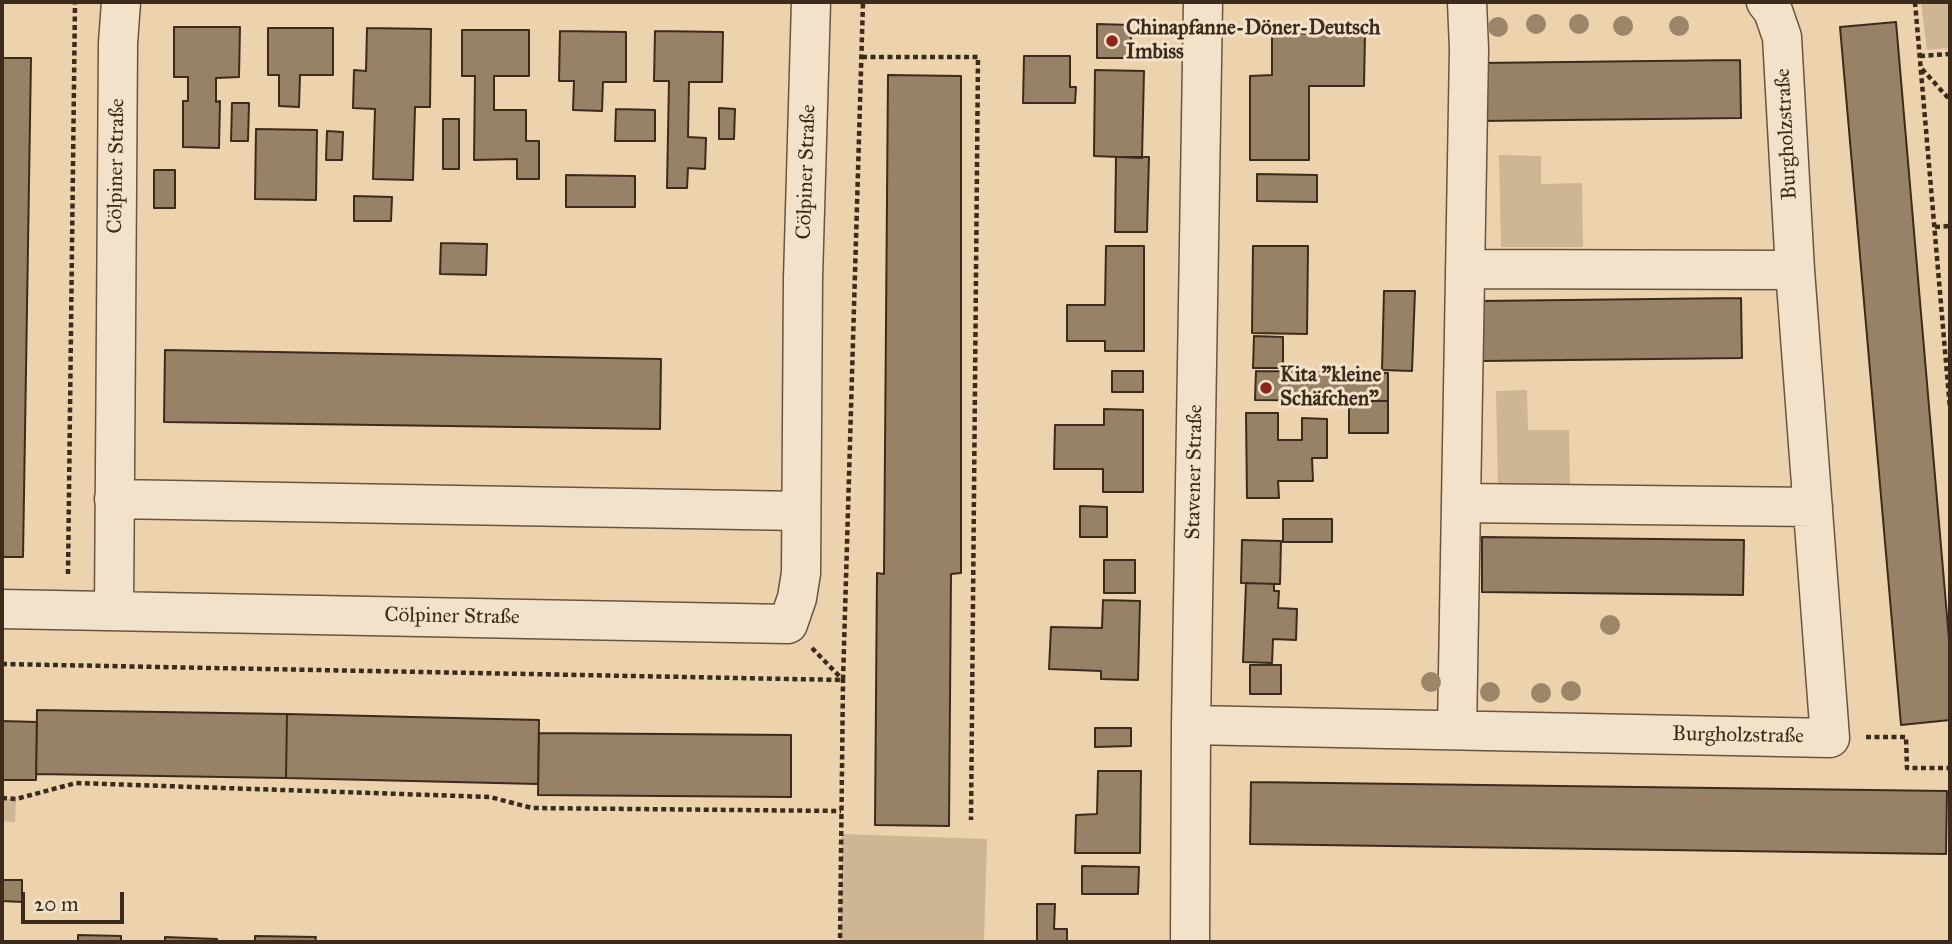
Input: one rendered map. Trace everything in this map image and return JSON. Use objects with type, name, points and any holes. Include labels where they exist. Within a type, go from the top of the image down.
[{"type":"street","name":"Cölpiner Straße","points":[[121,2],[118,43],[114,611],[788,624],[797,598],[801,573],[811,2]]},
{"type":"street","name":"Stavener Straße","points":[[1190,942],[1203,2]]},
{"type":"street","points":[[1457,729],[1469,49],[1467,2]]},
{"type":"street","name":"Burgholzstraße","points":[[1191,725],[1830,738],[1795,270],[1782,37],[1773,11],[1766,2]]},
{"type":"street","points":[[1465,269],[1795,270]]},
{"type":"street","points":[[114,499],[800,511]]},
{"type":"street","points":[[1461,503],[1813,507]]},
{"type":"street","points":[[2,609],[114,611]]},
{"type":"path","points":[[67,610],[75,2]]},
{"type":"path","points":[[840,942],[843,680],[863,2]]},
{"type":"path","points":[[1916,2],[1950,409]]},
{"type":"path","points":[[1920,56],[1950,54]]},
{"type":"path","points":[[862,57],[978,57],[971,821]]},
{"type":"path","points":[[1921,68],[1950,100]]},
{"type":"path","points":[[1935,227],[1950,226]]},
{"type":"path","points":[[1942,315],[1950,314]]},
{"type":"path","points":[[788,624],[843,680]]},
{"type":"path","points":[[2,664],[843,680]]},
{"type":"path","points":[[1830,738],[1906,737],[1907,768],[1950,768]]},
{"type":"path","points":[[2,798],[16,799],[76,783],[489,797],[532,808],[841,811]]},
{"type":"shaded area","points":[[1921,2],[1950,2],[1950,48],[1927,50]]},
{"type":"shaded area","points":[[1499,155],[1541,156],[1541,184],[1582,183],[1583,247],[1501,247]]},
{"type":"shaded area","points":[[1527,390],[1528,430],[1569,430],[1570,486],[1498,488],[1496,391]]},
{"type":"shaded area","points":[[2,798],[16,799],[15,822],[2,821]]},
{"type":"shaded area","points":[[842,834],[987,839],[984,942],[840,942]]},
{"type":"building","points":[[1896,22],[1950,651],[1950,720],[1901,725],[1840,27]]},
{"type":"building","points":[[1097,24],[1131,25],[1131,58],[1097,58]]},
{"type":"building","points":[[174,27],[240,27],[239,77],[216,78],[216,102],[220,101],[219,148],[183,147],[183,101],[188,101],[188,77],[174,77]]},
{"type":"building","points":[[268,28],[333,28],[333,75],[300,75],[299,107],[279,106],[279,75],[268,75]]},
{"type":"building","points":[[367,28],[431,29],[430,107],[415,107],[413,180],[373,179],[375,109],[353,108],[354,70],[366,71]]},
{"type":"building","points":[[462,30],[529,30],[529,76],[494,76],[494,110],[526,110],[526,141],[539,141],[539,179],[517,179],[517,159],[474,160],[475,76],[462,76]]},
{"type":"building","points":[[560,31],[626,32],[626,82],[603,82],[602,111],[573,110],[574,81],[559,81]]},
{"type":"building","points":[[655,31],[723,32],[722,82],[689,82],[688,137],[706,138],[705,169],[688,168],[687,188],[667,188],[669,81],[654,81]]},
{"type":"building","points":[[1272,33],[1365,34],[1364,86],[1309,86],[1309,160],[1250,160],[1250,76],[1272,75]]},
{"type":"building","points":[[1024,56],[1070,56],[1070,87],[1076,87],[1075,103],[1023,103]]},
{"type":"building","points":[[2,58],[31,58],[23,557],[2,557]]},
{"type":"building","points":[[1740,60],[1741,118],[1480,121],[1480,63]]},
{"type":"building","points":[[1095,70],[1144,71],[1142,158],[1094,156]]},
{"type":"building","points":[[888,75],[961,76],[961,573],[951,574],[949,826],[875,825],[877,573],[884,574]]},
{"type":"building","points":[[232,103],[249,103],[248,141],[231,141]]},
{"type":"building","points":[[719,108],[735,109],[734,139],[719,139]]},
{"type":"building","points":[[616,109],[655,110],[655,141],[615,141]]},
{"type":"building","points":[[443,119],[459,119],[459,169],[443,169]]},
{"type":"building","points":[[256,129],[317,130],[316,200],[255,199]]},
{"type":"building","points":[[327,131],[343,132],[342,160],[326,160]]},
{"type":"building","points":[[1116,157],[1149,157],[1147,232],[1115,232]]},
{"type":"building","points":[[154,170],[175,170],[175,208],[154,208]]},
{"type":"building","points":[[1257,174],[1317,175],[1317,202],[1257,201]]},
{"type":"building","points":[[566,175],[635,176],[635,207],[566,207]]},
{"type":"building","points":[[354,196],[392,197],[391,221],[354,221]]},
{"type":"building","points":[[441,243],[487,244],[486,275],[440,274]]},
{"type":"building","points":[[1106,246],[1144,246],[1144,351],[1105,351],[1105,341],[1067,341],[1067,305],[1105,305]]},
{"type":"building","points":[[1253,246],[1308,246],[1307,334],[1252,333]]},
{"type":"building","points":[[1384,291],[1415,291],[1412,371],[1382,370]]},
{"type":"building","points":[[1741,298],[1742,358],[1482,361],[1481,301]]},
{"type":"building","points":[[1254,336],[1283,337],[1283,368],[1253,368]]},
{"type":"building","points":[[165,350],[661,359],[660,429],[164,422]]},
{"type":"building","points":[[1112,371],[1143,371],[1143,392],[1112,392]]},
{"type":"building","points":[[1256,371],[1388,373],[1388,401],[1255,400]]},
{"type":"building","points":[[1349,401],[1388,401],[1388,433],[1349,433]]},
{"type":"building","points":[[1104,409],[1143,410],[1143,492],[1103,492],[1103,469],[1054,469],[1055,425],[1104,425]]},
{"type":"building","points":[[1246,413],[1278,413],[1278,440],[1302,440],[1302,418],[1327,419],[1327,458],[1312,458],[1313,481],[1278,481],[1279,498],[1247,498]]},
{"type":"building","points":[[1080,506],[1107,507],[1107,537],[1080,537]]},
{"type":"building","points":[[1283,519],[1332,519],[1332,542],[1283,542]]},
{"type":"building","points":[[1482,537],[1744,540],[1743,595],[1482,592]]},
{"type":"building","points":[[1242,540],[1281,541],[1280,584],[1241,583]]},
{"type":"building","points":[[1104,560],[1135,560],[1135,593],[1104,593]]},
{"type":"building","points":[[1246,583],[1274,584],[1274,591],[1279,591],[1278,608],[1297,609],[1296,640],[1273,639],[1272,663],[1243,662]]},
{"type":"building","points":[[1103,600],[1140,601],[1138,680],[1101,679],[1101,671],[1049,669],[1051,627],[1102,628]]},
{"type":"building","points":[[1250,665],[1281,665],[1281,694],[1250,694]]},
{"type":"building","points":[[37,710],[287,714],[286,778],[36,774]]},
{"type":"building","points":[[287,714],[539,720],[538,784],[286,778]]},
{"type":"building","points":[[2,721],[37,722],[36,780],[2,780]]},
{"type":"building","points":[[1095,728],[1131,728],[1131,746],[1095,747]]},
{"type":"building","points":[[539,733],[791,735],[791,797],[538,795]]},
{"type":"building","points":[[1098,771],[1141,771],[1140,853],[1075,853],[1076,815],[1097,814]]},
{"type":"building","points":[[1251,782],[1947,791],[1946,854],[1250,844]]},
{"type":"building","points":[[1082,866],[1139,867],[1138,894],[1082,894]]},
{"type":"building","points":[[2,880],[22,880],[22,902],[2,901]]},
{"type":"building","points":[[1037,904],[1055,904],[1054,929],[1067,929],[1067,942],[1037,942]]},
{"type":"building","points":[[78,935],[121,936],[121,942],[78,942]]},
{"type":"building","points":[[255,936],[316,937],[315,942],[255,942]]},
{"type":"building","points":[[165,937],[217,939],[217,942],[165,942]]},
{"type":"place","name":"Chinapfanne-Döner-Deutsch Imbiss","points":[[1112,41]]},
{"type":"place","name":"Kita \"kleine Schäfchen\"","points":[[1266,388]]}]
